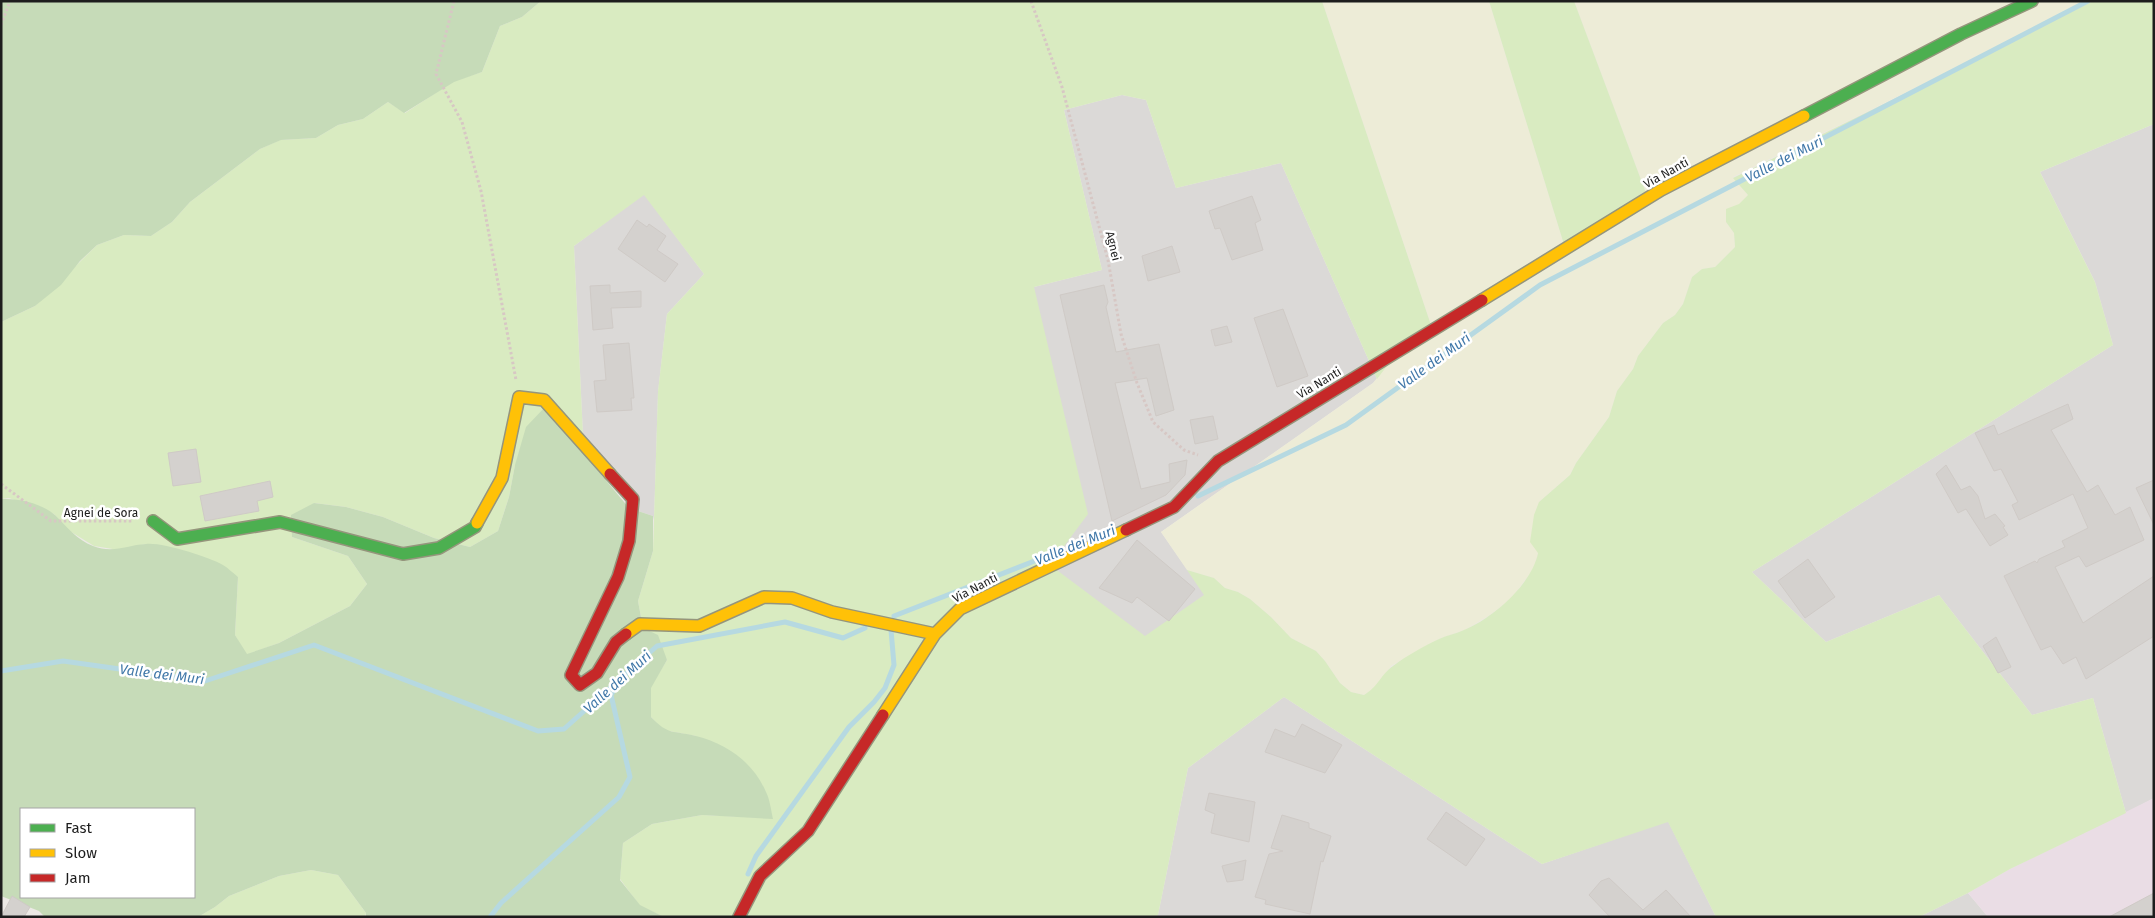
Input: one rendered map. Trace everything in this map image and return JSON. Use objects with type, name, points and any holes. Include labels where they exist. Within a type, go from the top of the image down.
[{"type":"street","name":"Via Nanti","points":[[739,917],[760,876],[808,831],[935,634],[960,609],[1174,507],[1218,461],[1661,190],[1961,34],[2032,1]]},
{"type":"street","points":[[154,521],[177,539],[280,522],[403,554],[439,548],[475,528],[502,478],[520,397],[544,400],[633,499],[629,541],[618,577],[571,675],[580,686],[596,673],[616,642],[640,624],[699,626],[764,597],[792,598],[832,612],[935,634]]},
{"type":"path","points":[[1,25],[10,1]]},
{"type":"path","points":[[454,1],[436,74],[462,122],[480,191],[520,397]]},
{"type":"path","name":"Agnei","points":[[1031,1],[1062,88],[1108,260],[1121,334],[1137,383],[1153,422],[1184,450],[1218,461]]},
{"type":"path","name":"Agnei de Sora","points":[[1,484],[51,522],[154,521]]},
{"type":"shaded area","points":[[1122,95],[1146,100],[1176,188],[1281,163],[1377,379],[1161,532],[1205,595],[1145,637],[1049,565],[1034,287],[1102,270],[1064,110]]},
{"type":"shaded area","points":[[2154,124],[2154,798],[2126,813],[2093,698],[2032,715],[1939,595],[1826,642],[1752,572],[2113,345],[2095,282],[2040,172]]},
{"type":"shaded area","points":[[644,194],[704,274],[667,314],[658,392],[654,520],[653,516],[629,508],[583,435],[574,246]]},
{"type":"shaded area","points":[[1284,697],[1542,864],[1668,821],[1716,917],[1154,917],[1158,915],[1188,768]]},
{"type":"shaded area","points":[[2154,798],[2154,917],[1988,917],[1968,893],[2010,869]]},
{"type":"shaded area","points":[[1968,893],[1988,917],[1919,917]]},
{"type":"green space","points":[[1,1],[541,1],[522,17],[500,26],[482,72],[454,82],[404,113],[388,102],[363,119],[338,125],[316,138],[281,140],[260,149],[190,202],[172,222],[151,236],[124,235],[97,245],[80,261],[61,285],[35,306],[1,322]]},
{"type":"green space","points":[[541,1],[1322,1],[1433,331],[1397,353],[1377,379],[1281,163],[1176,188],[1146,100],[1122,95],[1064,110],[1102,270],[1034,287],[1088,514],[1050,565],[1145,636],[1204,595],[1187,570],[1214,578],[1225,588],[1238,592],[1250,599],[1291,638],[1316,651],[1340,683],[1351,692],[1364,695],[1398,662],[1439,639],[1475,625],[1499,609],[1520,588],[1534,565],[1538,553],[1530,542],[1534,515],[1539,502],[1570,475],[1576,463],[1609,417],[1617,391],[1633,369],[1638,356],[1663,323],[1675,315],[1683,304],[1692,277],[1702,269],[1715,267],[1735,247],[1734,233],[1726,222],[1726,209],[1739,204],[1748,195],[1733,178],[2093,1],[2154,1],[2154,124],[2040,172],[2095,282],[2113,345],[1752,572],[1826,642],[1939,595],[2032,715],[2093,698],[2126,813],[2010,869],[1968,893],[1919,917],[1716,917],[1668,822],[1542,864],[1284,697],[1188,768],[1158,915],[1154,917],[664,917],[640,906],[620,879],[623,843],[652,824],[702,815],[772,818],[696,736],[663,730],[651,717],[650,688],[667,660],[643,628],[638,601],[653,551],[658,391],[667,314],[704,274],[644,195],[574,246],[583,435],[515,465],[509,497],[498,531],[470,547],[434,538],[383,517],[346,507],[314,503],[292,537],[348,556],[367,584],[350,606],[279,643],[246,655],[235,635],[238,577],[146,544],[119,550],[94,546],[68,530],[54,514],[9,498],[1,499],[1,322],[35,306],[97,245],[124,235],[151,236],[172,222],[190,202],[260,149],[280,140],[316,138],[338,125],[363,119],[388,102],[405,113],[454,81],[482,72],[500,26],[522,17]]},
{"type":"green space","points":[[1322,1],[1489,1],[1566,251],[1649,201],[1574,1],[2093,1],[1733,177],[1748,195],[1726,222],[1734,233],[1735,247],[1715,267],[1702,269],[1692,277],[1683,304],[1675,315],[1663,323],[1638,356],[1633,369],[1617,391],[1609,417],[1576,463],[1570,475],[1539,502],[1538,553],[1535,567],[1511,599],[1490,615],[1465,630],[1439,639],[1391,666],[1375,688],[1364,695],[1351,692],[1340,683],[1316,651],[1291,638],[1250,599],[1238,592],[1225,588],[1214,578],[1187,570],[1161,532],[1373,383],[1397,353],[1433,331]]},
{"type":"green space","points":[[1489,1],[1574,1],[1649,201],[1566,251]]},
{"type":"green space","points":[[545,407],[629,508],[653,516],[653,551],[638,601],[643,628],[658,635],[667,660],[651,688],[651,717],[667,730],[707,739],[728,749],[754,772],[761,781],[768,798],[773,819],[702,815],[652,824],[623,843],[620,880],[640,905],[664,917],[366,917],[366,913],[338,875],[311,870],[279,876],[229,896],[198,917],[45,917],[39,911],[1,896],[1,499],[22,500],[43,507],[55,515],[72,533],[93,546],[114,549],[139,545],[163,545],[207,558],[223,565],[238,577],[235,635],[247,654],[279,643],[350,606],[367,584],[348,556],[292,537],[291,515],[314,503],[346,507],[383,517],[434,538],[470,547],[498,531],[509,497],[515,465],[526,427]]},
{"type":"green space","points":[[311,870],[338,875],[366,913],[365,917],[198,917],[229,896],[279,876]]},
{"type":"building","points":[[1252,196],[1261,220],[1255,223],[1263,250],[1232,260],[1220,228],[1215,229],[1209,211]]},
{"type":"building","points":[[637,220],[647,227],[649,224],[666,236],[657,250],[678,264],[665,282],[618,249]]},
{"type":"building","points":[[1172,246],[1180,272],[1148,281],[1142,256]]},
{"type":"building","points":[[610,285],[610,293],[641,291],[641,307],[611,308],[613,328],[593,330],[590,286]]},
{"type":"building","points":[[1104,285],[1108,302],[1106,307],[1116,352],[1159,344],[1174,410],[1156,416],[1147,378],[1115,383],[1141,489],[1170,482],[1169,464],[1187,460],[1185,475],[1166,495],[1112,521],[1060,295]]},
{"type":"building","points":[[1283,309],[1308,376],[1277,387],[1254,318]]},
{"type":"building","points":[[1227,326],[1232,342],[1215,346],[1211,330]]},
{"type":"building","points":[[629,343],[634,398],[631,398],[632,410],[597,412],[594,381],[606,380],[603,345]]},
{"type":"building","points":[[2068,404],[2073,419],[2051,430],[2087,492],[2098,485],[2115,515],[2130,507],[2144,540],[2086,567],[2079,556],[2055,567],[2083,623],[2154,576],[2154,636],[2086,679],[2076,657],[2063,664],[2051,646],[2041,650],[2004,576],[2035,561],[2037,563],[2039,559],[2065,547],[2062,541],[2088,528],[2073,494],[2019,520],[2012,505],[2018,502],[2001,469],[1994,471],[1975,433],[1994,425],[1998,435]]},
{"type":"building","points":[[1213,416],[1218,439],[1195,444],[1190,420]]},
{"type":"building","points":[[196,449],[201,482],[173,486],[168,453]]},
{"type":"building","points":[[1946,465],[1961,490],[1970,486],[1978,496],[1985,519],[1995,514],[2005,526],[2003,527],[2008,535],[1990,546],[1966,509],[1958,513],[1936,474]]},
{"type":"building","points":[[2154,480],[2154,525],[2136,488]]},
{"type":"building","points":[[270,481],[273,497],[257,501],[259,511],[205,521],[200,496]]},
{"type":"building","points":[[1137,540],[1195,589],[1169,621],[1137,597],[1132,603],[1099,588]]},
{"type":"building","points":[[1808,559],[1835,597],[1805,618],[1778,581]]},
{"type":"building","points":[[1996,637],[2011,667],[1998,673],[1983,646]]},
{"type":"building","points":[[1302,724],[1342,745],[1325,773],[1265,752],[1275,729],[1295,737]]},
{"type":"building","points":[[1209,793],[1255,802],[1249,842],[1211,833],[1215,814],[1205,810]]},
{"type":"building","points":[[1446,812],[1485,839],[1466,866],[1427,839]]},
{"type":"building","points":[[1282,815],[1309,823],[1309,828],[1331,836],[1323,862],[1321,861],[1310,914],[1265,904],[1266,900],[1255,897],[1269,854],[1283,851],[1271,848]]},
{"type":"building","points":[[1246,860],[1243,880],[1227,882],[1222,866]]},
{"type":"building","points":[[1609,878],[1643,910],[1666,890],[1691,917],[1610,917],[1589,895],[1601,881]]},
{"type":"building","points":[[2154,893],[2154,917],[2109,917]]},
{"type":"building","points":[[12,896],[30,907],[24,917],[1,917]]},
{"type":"waterway","name":"Valle dei Muri","points":[[1198,496],[1346,425],[1540,285],[2088,1]]},
{"type":"waterway","name":"Valle dei Muri","points":[[894,616],[1037,560]]},
{"type":"waterway","name":"Valle dei Muri","points":[[1,671],[63,661],[205,681],[314,645],[538,731],[564,729],[657,646],[785,622],[843,638],[865,628]]},
{"type":"waterway","points":[[748,874],[756,856],[849,727],[885,688],[894,665],[891,630]]},
{"type":"waterway","points":[[490,917],[501,903],[619,797],[630,777],[611,695],[616,687]]},
{"type":"traffic: fast","points":[[1804,116],[1961,34],[2032,1]]},
{"type":"traffic: fast","points":[[153,521],[177,539],[280,522],[403,554],[439,548],[475,527],[477,523]]},
{"type":"traffic: slow","points":[[1482,300],[1661,190],[1804,116]]},
{"type":"traffic: slow","points":[[477,523],[502,478],[519,397],[544,400],[610,474]]},
{"type":"traffic: slow","points":[[883,715],[935,634],[960,609],[1126,530]]},
{"type":"traffic: slow","points":[[626,634],[640,624],[699,626],[764,597],[792,598],[832,612],[935,634]]},
{"type":"traffic: jam","points":[[1126,530],[1174,507],[1218,461],[1482,300]]},
{"type":"traffic: jam","points":[[610,474],[633,499],[629,541],[618,577],[571,675],[580,685],[597,673],[616,642],[626,634]]},
{"type":"traffic: jam","points":[[739,917],[760,876],[808,831],[883,715]]}]
